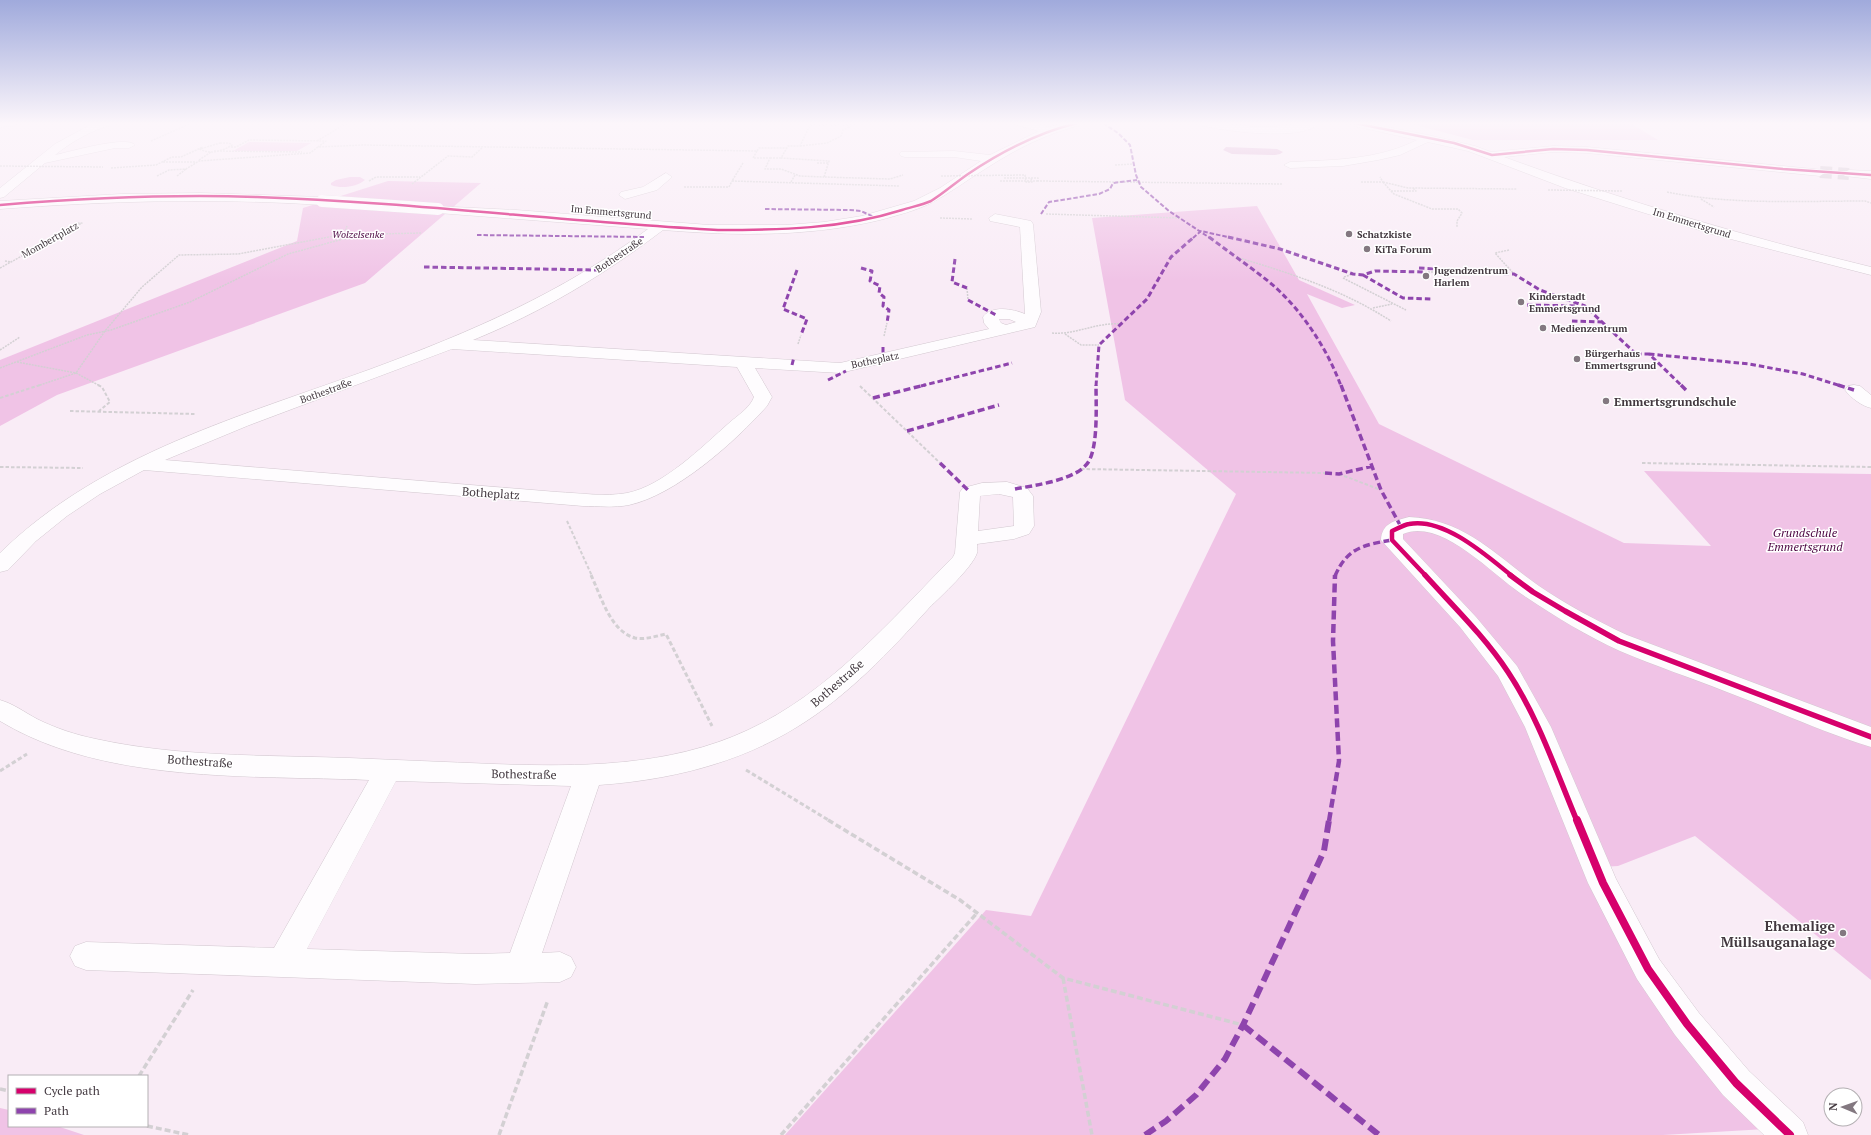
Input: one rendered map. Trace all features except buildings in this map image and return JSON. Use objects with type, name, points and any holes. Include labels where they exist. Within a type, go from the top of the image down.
[{"type":"street","points":[[0,194],[21,176]]},
{"type":"street","name":"Im Emmertsgrund","points":[[0,205],[142,196],[259,197],[660,226],[723,229],[772,228],[829,224],[876,217],[930,201],[967,176]]},
{"type":"street","name":"Im Emmertsgrund","points":[[1552,176],[1623,194],[1772,247],[1871,271]]},
{"type":"street","points":[[626,195],[650,189],[660,184],[666,177]]},
{"type":"street","points":[[1623,194],[1664,197]]},
{"type":"street","name":"Botheplatz","points":[[451,344],[840,368],[1005,329],[996,327],[992,323],[991,318],[1004,314],[1013,314],[1029,324],[1034,312],[1026,224],[995,218]]},
{"type":"street","name":"Bothestraße","points":[[0,566],[16,547],[38,527],[64,508],[137,466],[216,431],[451,344],[540,302],[591,274],[626,253],[660,226]]},
{"type":"street","name":"Botheplatz","points":[[137,466],[557,498],[598,500],[629,499],[656,490],[672,480],[762,402],[763,397],[743,362]]},
{"type":"street","points":[[1854,390],[1871,403]]},
{"type":"street","points":[[1790,1135],[1736,1083],[1688,1024],[1648,969],[1603,883],[1538,727],[1508,672],[1468,622],[1392,540],[1392,531],[1400,525],[1416,523],[1435,526],[1456,535],[1531,591],[1578,619],[1620,641],[1871,737]]},
{"type":"street","name":"Bothestraße","points":[[0,709],[15,719],[54,737],[91,748],[127,754],[205,763],[388,770],[589,774],[650,770],[726,751],[761,736],[795,717],[849,675],[961,561],[966,553],[968,539]]},
{"type":"street","points":[[283,963],[388,770]]},
{"type":"street","points":[[521,967],[589,774]]},
{"type":"street","points":[[86,956],[475,969],[560,967]]},
{"type":"path","points":[[152,178],[156,176]]},
{"type":"path","points":[[412,184],[422,176]]},
{"type":"path","points":[[693,187],[729,187],[735,176]]},
{"type":"path","points":[[791,182],[794,176]]},
{"type":"path","points":[[824,176],[832,178],[890,179],[898,176]]},
{"type":"path","points":[[934,176],[1025,176],[1026,182],[1032,182],[1031,180]]},
{"type":"path","points":[[830,183],[832,178]]},
{"type":"path","points":[[998,178],[1038,178],[1038,181]]},
{"type":"path","points":[[1009,181],[1031,180],[1273,184]]},
{"type":"path","points":[[732,181],[844,183],[843,185],[901,186]]},
{"type":"path","points":[[1456,227],[1458,224],[1456,221],[1462,213],[1458,209],[1432,209],[1394,194],[1383,182],[1413,188],[1519,189],[1514,185]]},
{"type":"path","points":[[1391,191],[1416,191],[1413,188]]},
{"type":"path","points":[[1548,190],[1623,194]]},
{"type":"path","points":[[1664,197],[1736,199],[1747,201],[1865,201],[1871,203]]},
{"type":"path","points":[[1700,198],[1719,210]]},
{"type":"path","points":[[936,218],[995,218],[1041,214],[1180,218]]},
{"type":"path","points":[[0,368],[87,335],[142,320],[190,302],[288,254],[313,246],[343,239],[378,234],[424,233]]},
{"type":"path","points":[[0,398],[76,373],[105,331],[142,287],[179,255],[238,254],[344,234]]},
{"type":"path","points":[[1509,250],[1495,253],[1514,274]]},
{"type":"path","points":[[1236,257],[1281,271],[1326,288],[1373,308],[1391,321]]},
{"type":"path","points":[[1425,272],[1446,272]]},
{"type":"path","points":[[1353,274],[1343,278],[1406,310]]},
{"type":"path","points":[[966,288],[968,300]]},
{"type":"path","points":[[1373,308],[1392,304]]},
{"type":"path","points":[[1099,345],[1081,345],[1064,334],[1106,323],[1121,324]]},
{"type":"path","points":[[0,350],[20,337]]},
{"type":"path","points":[[16,362],[62,369],[76,373],[102,387],[110,402],[98,412]]},
{"type":"path","points":[[859,385],[940,463]]},
{"type":"path","points":[[70,411],[215,414],[216,431]]},
{"type":"path","points":[[1642,463],[1871,467]]},
{"type":"path","points":[[0,467],[137,466]]},
{"type":"path","points":[[1081,469],[1325,473]]},
{"type":"path","points":[[1339,474],[1381,490]]},
{"type":"path","points":[[557,498],[611,619],[622,631],[632,638],[640,640],[666,634],[726,751],[745,770],[960,900],[1063,978],[1243,1025]]},
{"type":"path","points":[[781,1135],[977,913]]},
{"type":"path","points":[[140,1075],[212,960]]},
{"type":"path","points":[[499,1135],[560,967]]},
{"type":"path","points":[[1063,978],[1092,1135]]},
{"type":"path","points":[[148,1126],[188,1135]]},
{"type":"green space","points":[[350,177],[360,177],[365,180],[349,187],[331,185],[331,183],[336,180]]},
{"type":"green space","name":"Wolzelsenke","points":[[388,181],[481,183],[365,283],[57,395],[0,426],[0,360],[297,241],[303,208]]},
{"type":"green space","name":"Grundschule Emmertsgrund","points":[[1257,206],[1299,280],[1355,305],[1342,308],[1307,294],[1379,424],[1624,543],[1711,546],[1644,471],[1871,474],[1871,980],[1695,836],[1618,866],[1584,868],[1766,1129],[1663,1135],[785,1135],[986,910],[1031,916],[1236,494],[1125,400],[1092,218]]},
{"type":"green space","points":[[0,1108],[8,1110],[8,1127],[60,1127],[84,1135],[0,1135]]},
{"type":"marked path","points":[[1136,176],[1141,187],[1169,211],[1201,231],[1269,282],[1288,301],[1306,324],[1332,362],[1381,490],[1400,525]]},
{"type":"marked path","points":[[1041,214],[1049,202],[1099,194],[1110,189],[1113,183],[1118,181],[1137,180]]},
{"type":"marked path","points":[[765,209],[850,210],[861,211],[874,217]]},
{"type":"marked path","points":[[1015,489],[1065,478],[1081,469],[1090,460],[1093,448],[1096,412],[1097,356],[1099,345],[1147,299],[1171,257],[1201,231],[1280,249],[1353,274],[1363,275],[1375,271],[1425,272]]},
{"type":"marked path","points":[[477,235],[646,237]]},
{"type":"marked path","points":[[955,259],[952,282],[967,288]]},
{"type":"marked path","points":[[424,267],[598,270]]},
{"type":"marked path","points":[[861,268],[872,271],[870,281],[880,286],[879,293],[884,297],[883,306],[889,310],[887,323]]},
{"type":"marked path","points":[[1419,268],[1435,269],[1445,272],[1514,274],[1540,290],[1585,306],[1636,354],[1603,353]]},
{"type":"marked path","points":[[797,270],[783,309],[807,319],[801,335]]},
{"type":"marked path","points":[[1363,275],[1403,298],[1433,299]]},
{"type":"marked path","points":[[968,300],[996,315]]},
{"type":"marked path","points":[[1527,305],[1577,306]]},
{"type":"marked path","points":[[1572,321],[1602,322]]},
{"type":"marked path","points":[[883,347],[883,359]]},
{"type":"marked path","points":[[1636,354],[1649,354],[1686,390]]},
{"type":"marked path","points":[[1649,354],[1749,364],[1803,374],[1854,390]]},
{"type":"marked path","points":[[792,365],[794,357]]},
{"type":"marked path","points":[[873,398],[1012,363]]},
{"type":"marked path","points":[[828,380],[846,371]]},
{"type":"marked path","points":[[907,431],[999,405]]},
{"type":"marked path","points":[[940,463],[970,492]]},
{"type":"marked path","points":[[1325,473],[1339,474],[1373,466]]},
{"type":"marked path","points":[[1145,1135],[1166,1121],[1196,1095],[1225,1059],[1243,1025],[1324,851],[1339,761],[1333,641],[1334,578],[1341,562],[1356,549],[1374,543],[1392,540]]},
{"type":"marked path","points":[[1243,1025],[1379,1135]]},
{"type":"cycle path","points":[[0,205],[129,197],[258,197],[502,213],[662,227],[718,230],[774,230],[828,226],[881,217],[930,201],[966,176]]},
{"type":"cycle path","points":[[1790,1135],[1736,1083],[1687,1024],[1648,969],[1603,883],[1538,727],[1508,672],[1468,622],[1392,540],[1392,531],[1409,524],[1427,524],[1447,531],[1485,555],[1533,592],[1608,636],[1651,654],[1871,737]]},
{"type":"place","name":"Schatzkiste","points":[[1349,234]]},
{"type":"place","name":"KiTa Forum","points":[[1367,249]]},
{"type":"place","name":"Jugendzentrum Harlem","points":[[1426,276]]},
{"type":"place","name":"Kinderstadt Emmertsgrund","points":[[1521,302]]},
{"type":"place","name":"Medienzentrum","points":[[1543,328]]},
{"type":"place","name":"Bürgerhaus Emmertsgrund","points":[[1577,359]]},
{"type":"place","name":"Emmertsgrundschule","points":[[1606,401]]},
{"type":"place","name":"Ehemalige Müllsauganalage","points":[[1843,933]]}]
